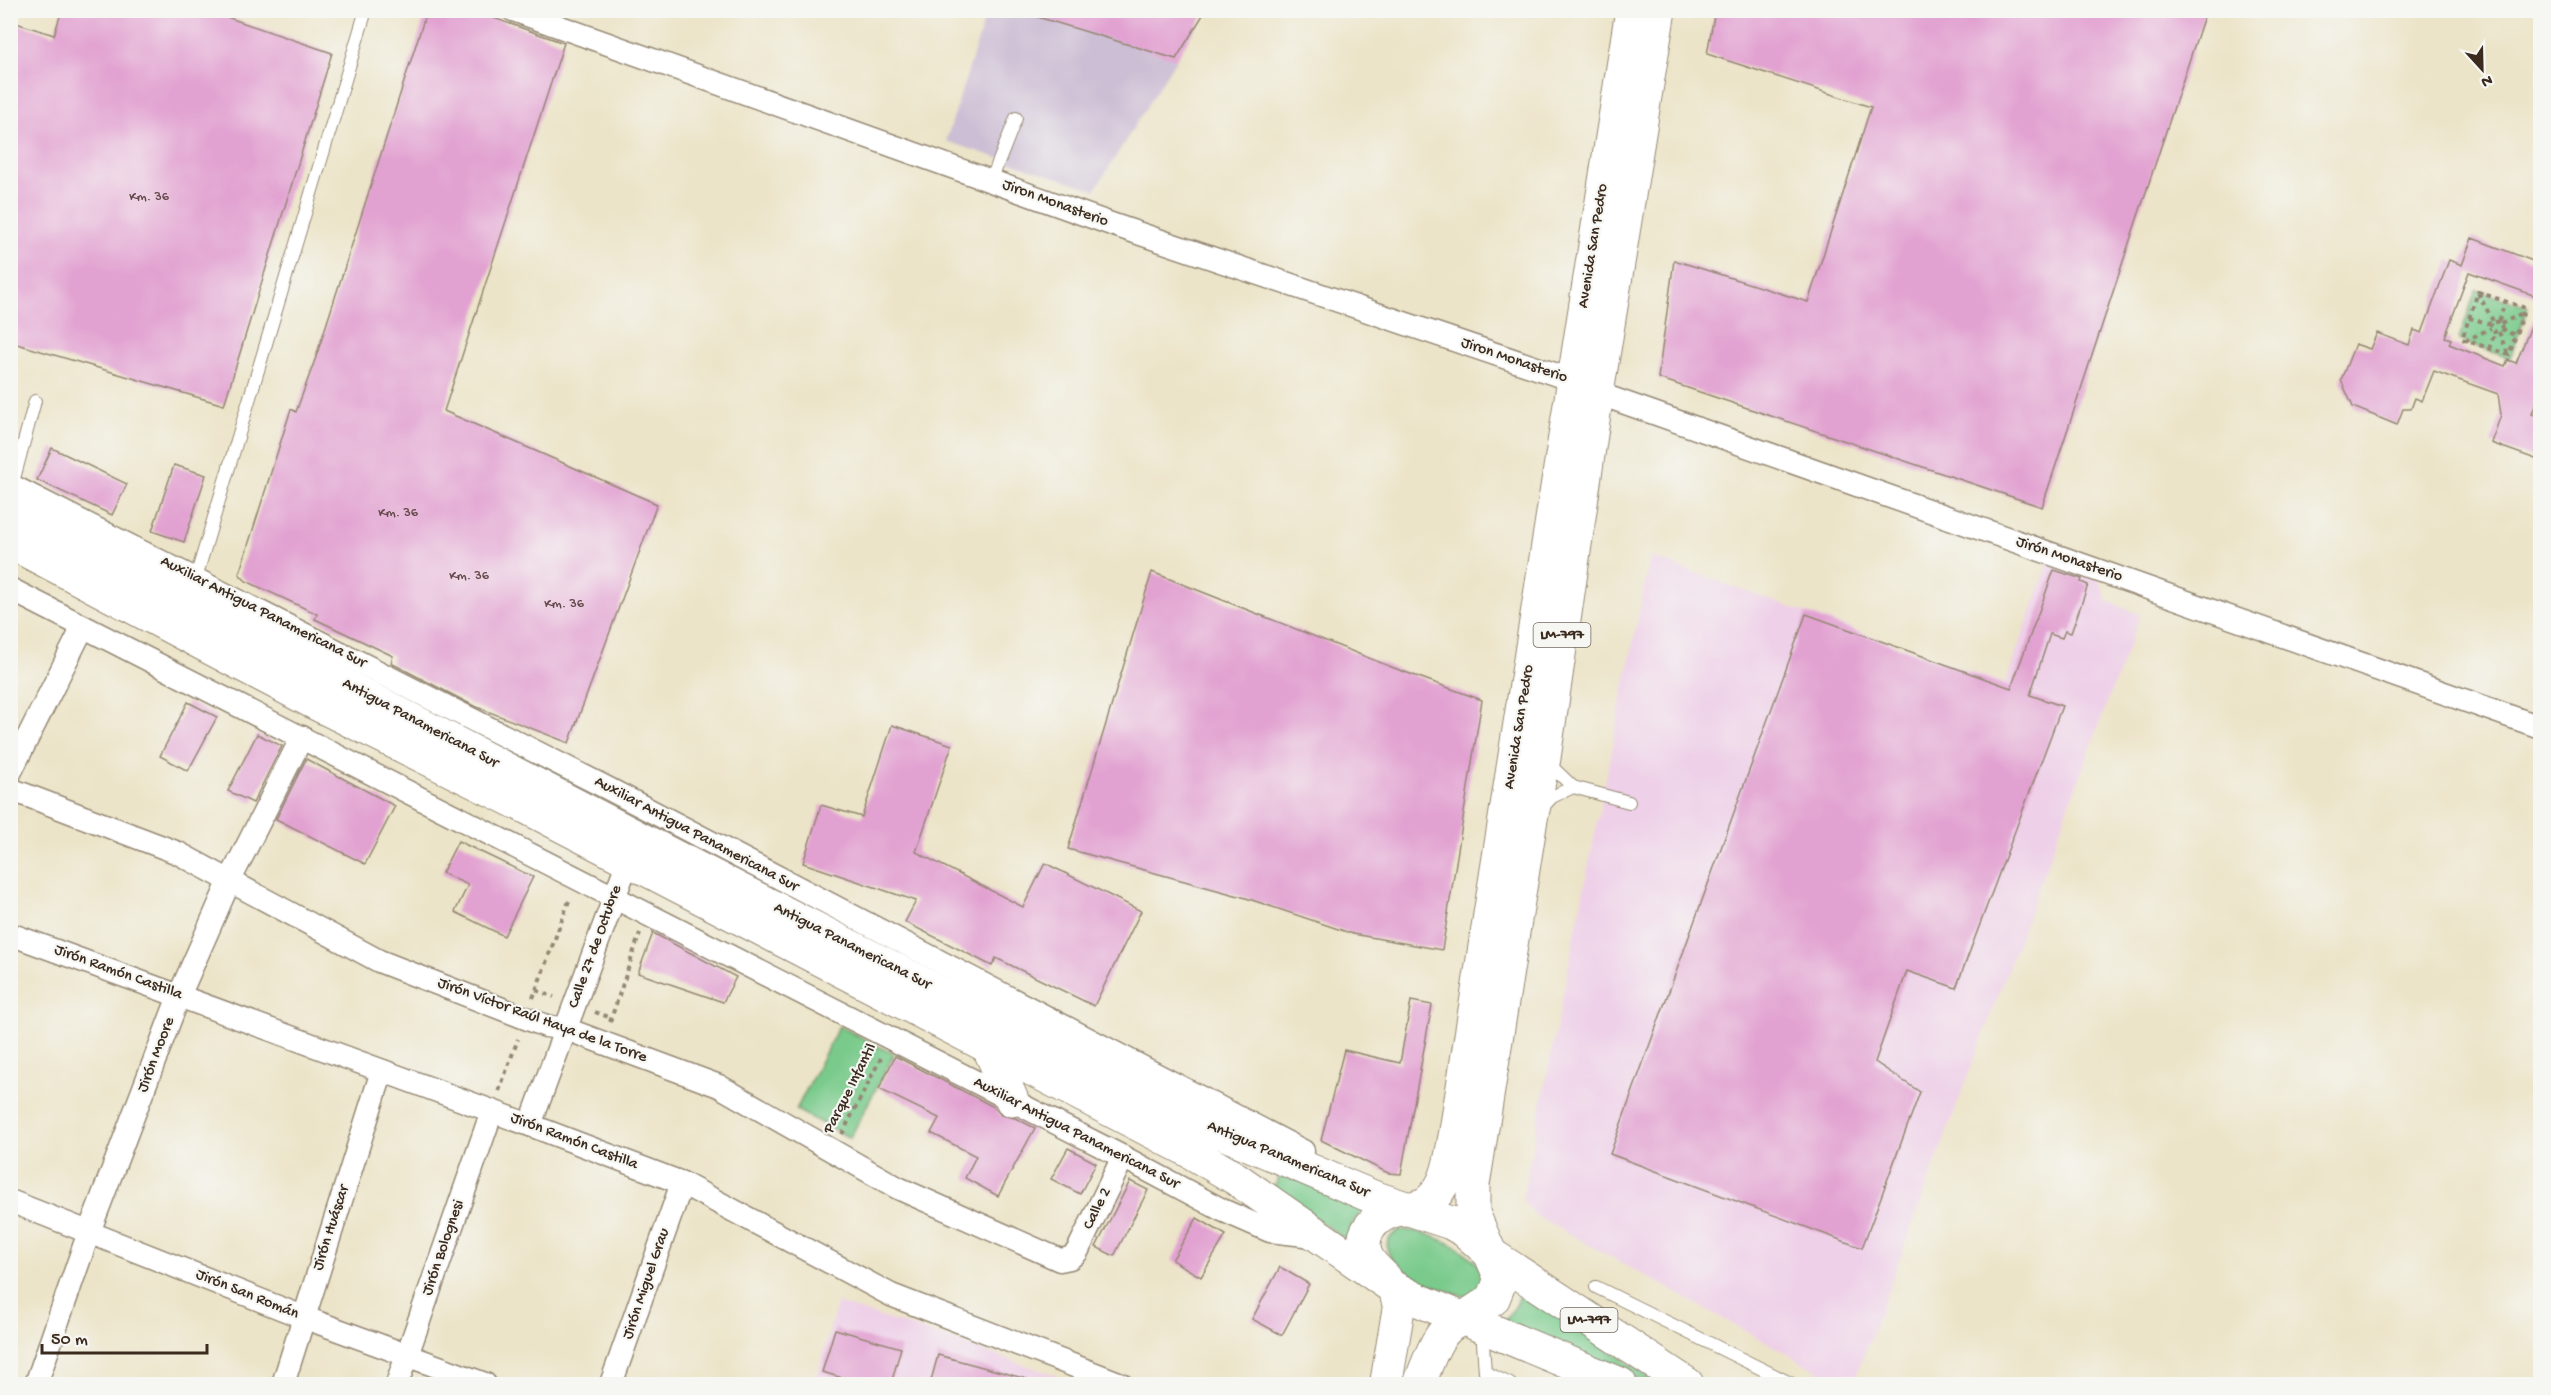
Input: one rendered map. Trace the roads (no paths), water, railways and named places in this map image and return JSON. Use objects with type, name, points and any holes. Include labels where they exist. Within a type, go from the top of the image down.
[{"type":"main road","name":"Avenida San Pedro","points":[[1473,1323],[1497,1293],[1501,1278],[1473,1213],[1473,1185],[1531,819],[1544,758],[1585,387],[1632,10]]},
{"type":"main road","name":"Avenida San Pedro","points":[[1394,1288],[1369,1262],[1365,1253],[1366,1233],[1376,1218],[1385,1213],[1413,1209],[1427,1203],[1441,1186],[1448,1169],[1585,387],[1659,10]]},
{"type":"main road","name":"Antigua Panamericana Sur","points":[[11,494],[187,605],[988,1046],[1184,1148],[1234,1178],[1394,1288],[1433,1308],[1620,1384]]},
{"type":"main road","name":"Antigua Panamericana Sur","points":[[10,542],[187,605]]},
{"type":"main road","name":"Antigua Panamericana Sur","points":[[633,849],[1185,1117],[1373,1197],[1413,1209],[1466,1231],[1492,1255],[1687,1384]]},
{"type":"main road","points":[[988,1046],[1012,1100]]},
{"type":"street","name":"Jiron Monasterio","points":[[513,10],[991,181],[1585,387]]},
{"type":"street","name":"Jirón Monasterio","points":[[1585,387],[2541,727]]},
{"type":"street","points":[[10,589],[615,897]]},
{"type":"street","name":"Auxiliar Antigua Panamericana Sur","points":[[187,605],[607,788],[1048,1020],[1356,1177],[1373,1197]]},
{"type":"street","points":[[10,773],[83,627]]},
{"type":"street","name":"Jirón Moore","points":[[36,1384],[89,1232],[179,996],[230,880],[302,737]]},
{"type":"street","name":"Jirón Víctor Raúl Haya de la Torre","points":[[10,789],[178,852],[379,961],[526,1018],[566,1029],[718,1086],[898,1188],[1060,1260],[1070,1258]]},
{"type":"street","name":"Calle 27 de Octubre","points":[[530,1125],[633,849]]},
{"type":"street","name":"Auxiliar Antigua Panamericana Sur","points":[[615,897],[1124,1157],[1222,1210],[1270,1231],[1319,1236]]},
{"type":"street","name":"Jirón Ramón Castilla","points":[[10,934],[682,1183],[891,1295],[1122,1384]]},
{"type":"street","name":"Jirón Huáscar","points":[[283,1384],[382,1071]]},
{"type":"street","name":"Jirón Bolognesi","points":[[397,1384],[492,1111]]},
{"type":"street","name":"Calle 2","points":[[1070,1258],[1077,1252],[1124,1157]]},
{"type":"street","name":"Jirón Miguel Grau","points":[[612,1384],[682,1183]]},
{"type":"street","name":"Jirón San Román","points":[[10,1201],[303,1317],[485,1384]]},
{"type":"street","points":[[1386,1384],[1399,1306],[1394,1288]]},
{"type":"street","name":"Avenida San Pedro","points":[[1419,1384],[1442,1332],[1452,1323],[1473,1323]]},
{"type":"lane","points":[[187,605],[366,10]]},
{"type":"lane","points":[[991,181],[1016,118]]},
{"type":"lane","points":[[11,494],[35,401]]},
{"type":"lane","points":[[1544,758],[1557,774],[1573,787],[1629,802]]},
{"type":"lane","points":[[1531,819],[1552,797],[1573,787]]},
{"type":"lane","points":[[1596,1287],[1792,1384]]},
{"type":"lane","points":[[1473,1323],[1485,1372],[1510,1384]]}]
